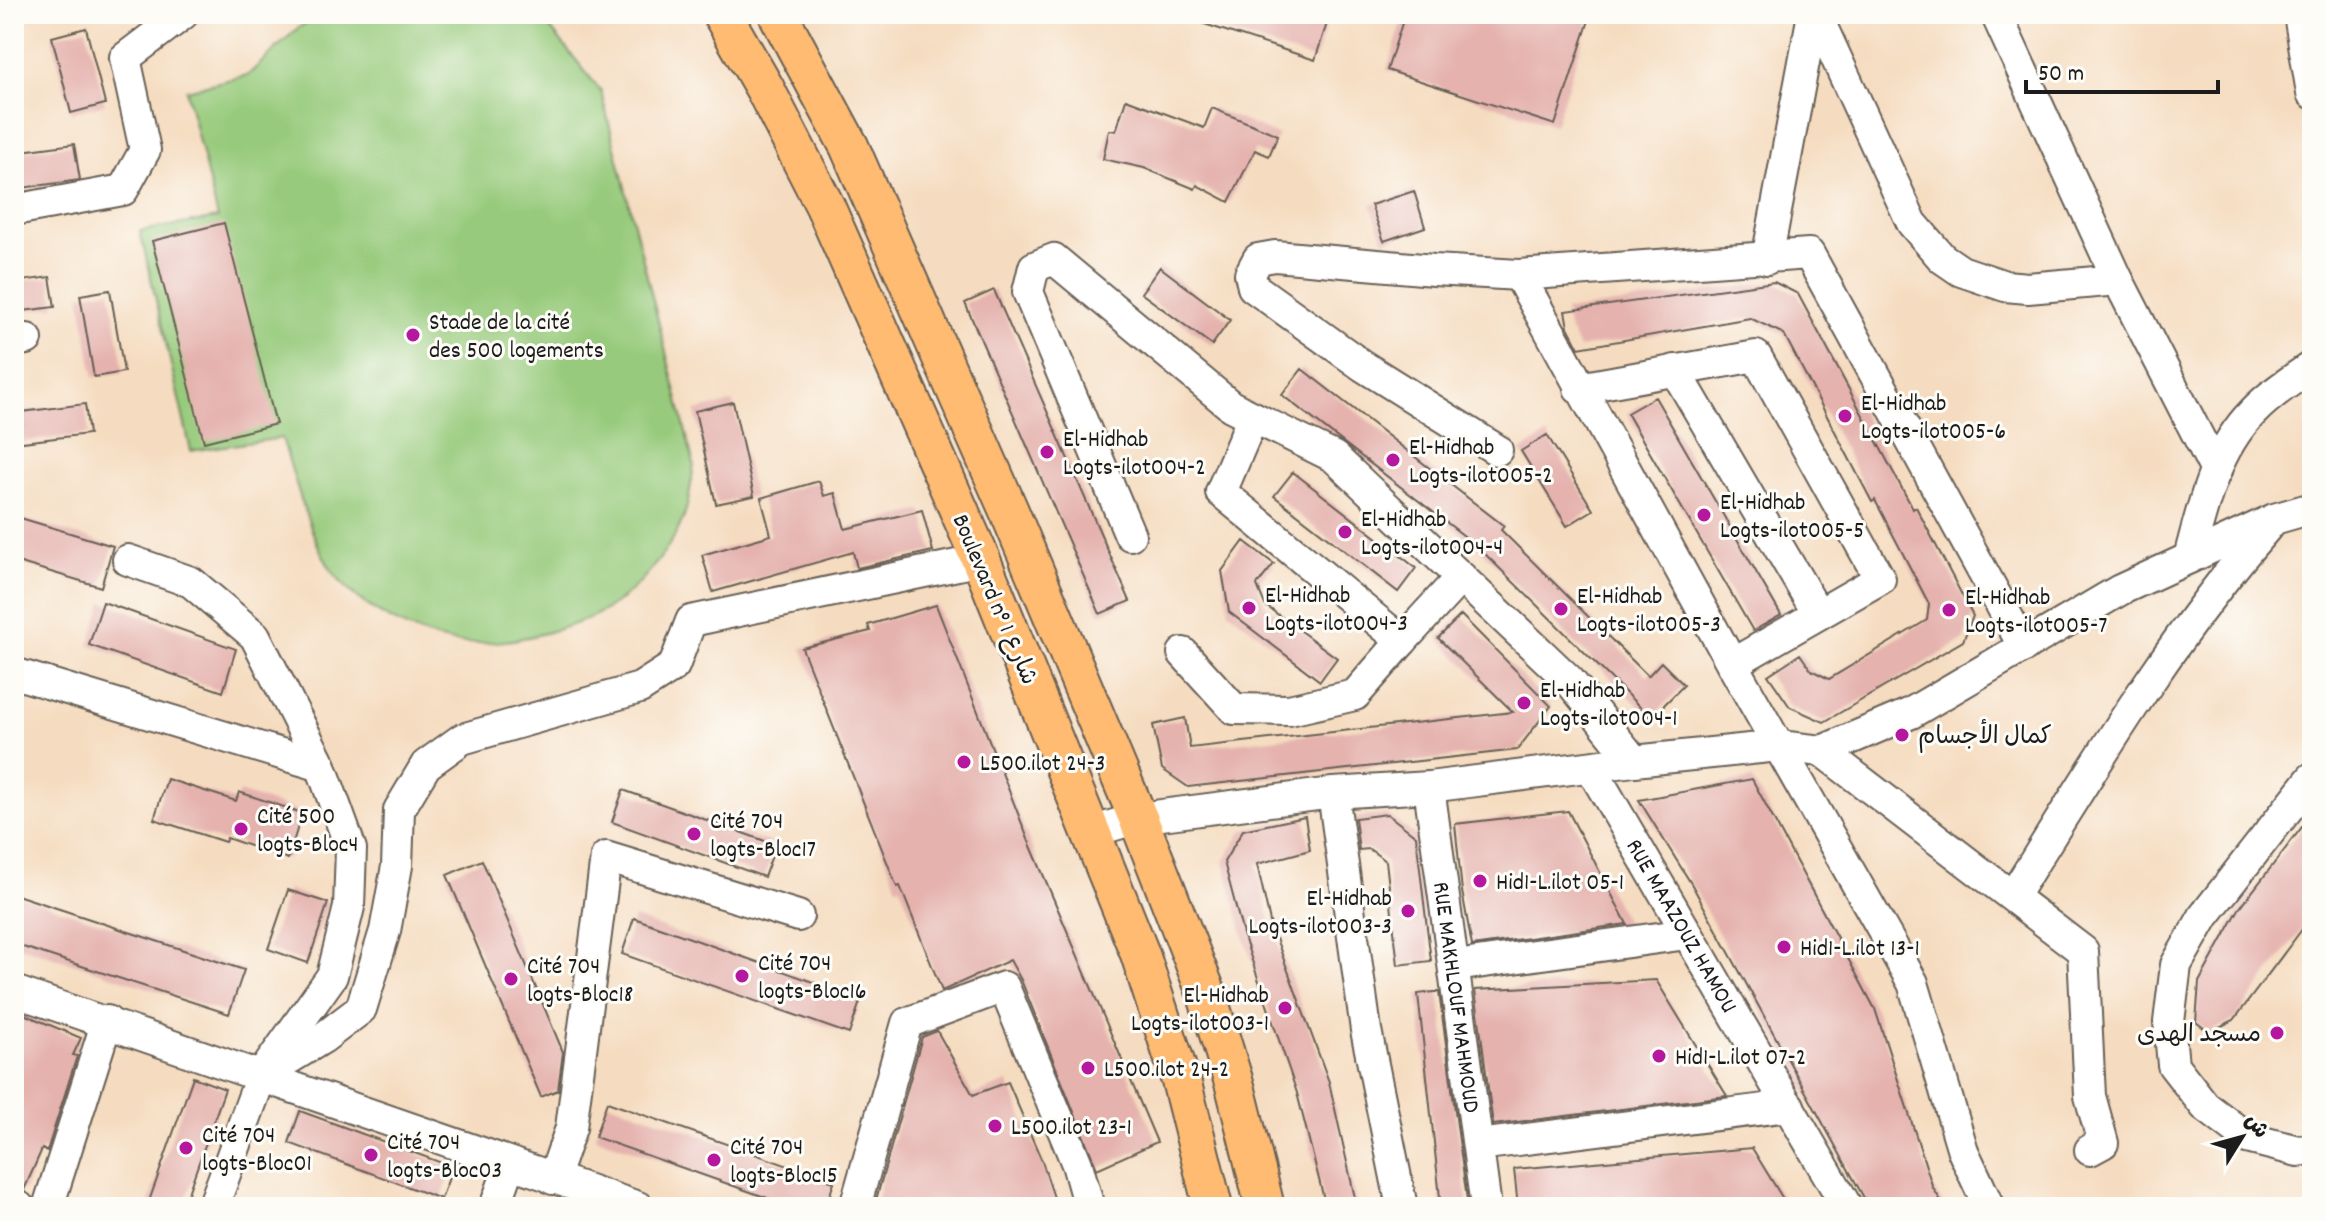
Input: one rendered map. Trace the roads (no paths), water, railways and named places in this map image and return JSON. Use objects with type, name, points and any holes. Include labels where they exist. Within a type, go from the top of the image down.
[{"type":"main road","name":"Boulevard n° شارع 1","points":[[722,14],[772,102],[825,206],[981,560],[1140,954],[1173,1055],[1213,1207]]},
{"type":"main road","name":"Boulevard n° شارع 1","points":[[778,14],[849,146],[1009,511],[1138,818],[1206,992],[1235,1086],[1265,1207]]},
{"type":"street","points":[[14,210],[123,190],[145,150],[125,58],[183,14]]},
{"type":"street","points":[[1767,259],[1815,14]]},
{"type":"street","points":[[1815,14],[1912,223],[1942,258],[1982,280],[2005,286],[2028,288],[2118,280]]},
{"type":"street","points":[[1996,14],[2118,280],[2216,471]]},
{"type":"street","points":[[2299,14],[2312,93]]},
{"type":"street","points":[[1497,450],[1363,366],[1253,287],[1250,274],[1258,259],[1275,256],[1519,275],[1809,254],[2024,647]]},
{"type":"street","points":[[1130,535],[1028,292],[1034,267],[1054,259],[1231,406],[1334,457],[1569,680],[1634,761]]},
{"type":"street","points":[[1519,275],[1732,664],[1913,983],[1963,1151],[1989,1207]]},
{"type":"street","points":[[1579,388],[1756,356],[1880,579],[1732,664]]},
{"type":"street","points":[[2189,558],[2204,500],[2238,429],[2254,411],[2312,366]]},
{"type":"street","points":[[1675,370],[1818,614]]},
{"type":"street","points":[[1253,417],[1221,492],[1402,641]]},
{"type":"street","points":[[1091,832],[1138,818],[1333,793],[1429,787],[1779,746],[1822,751],[1911,713],[2120,590],[2274,519],[2312,508]]},
{"type":"street","points":[[2013,896],[2154,672],[2223,578],[2274,519]]},
{"type":"street","points":[[128,560],[191,582],[255,636],[321,766],[351,849],[349,907],[332,976],[261,1076],[213,1207]]},
{"type":"street","points":[[261,1076],[323,1038],[361,1009],[385,931],[397,866],[399,810],[426,765],[462,739],[640,688],[674,666],[691,621],[981,560]]},
{"type":"street","points":[[1183,653],[1234,709],[1289,710],[1355,695],[1461,577]]},
{"type":"street","points":[[14,673],[321,766]]},
{"type":"street","points":[[1822,751],[2083,951],[2090,1096],[2103,1143],[2090,1150]]},
{"type":"street","name":"RUE MAAZOUZ HAMOU","points":[[1591,768],[1847,1207]]},
{"type":"street","points":[[2312,778],[2204,916],[2176,965],[2169,1022],[2173,1065],[2205,1106],[2247,1138],[2298,1151],[2312,1149]]},
{"type":"street","name":"RUE MAKHLOUF MAHMOUD","points":[[1429,787],[1486,1207]]},
{"type":"street","points":[[1333,793],[1366,1030],[1402,1207]]},
{"type":"street","points":[[553,1179],[571,1128],[606,857],[798,916]]},
{"type":"street","points":[[1455,966],[1687,934]]},
{"type":"street","points":[[855,1207],[907,1023],[1004,987],[1077,1164],[1089,1207]]},
{"type":"street","points":[[14,991],[638,1207]]},
{"type":"street","points":[[48,1207],[107,1021]]},
{"type":"street","points":[[1478,1145],[1789,1106]]},
{"type":"street","points":[[495,1207],[510,1165]]},
{"type":"place","name":"Stade de la cité des 500 logements","points":[[413,335]]},
{"type":"place","name":"El-Hidhab Logts-ilot005-6","points":[[1845,416]]},
{"type":"place","name":"El-Hidhab Logts-ilot004-2","points":[[1047,452]]},
{"type":"place","name":"El-Hidhab Logts-ilot005-2","points":[[1393,460]]},
{"type":"place","name":"El-Hidhab Logts-ilot005-5","points":[[1704,515]]},
{"type":"place","name":"El-Hidhab Logts-ilot004-4","points":[[1345,532]]},
{"type":"place","name":"El-Hidhab Logts-ilot004-3","points":[[1249,608]]},
{"type":"place","name":"El-Hidhab Logts-ilot005-3","points":[[1561,609]]},
{"type":"place","name":"El-Hidhab Logts-ilot005-7","points":[[1949,610]]},
{"type":"place","name":"El-Hidhab Logts-ilot004-1","points":[[1524,703]]},
{"type":"place","name":"كمال الأجسام","points":[[1902,735]]},
{"type":"place","name":"L500.ilot 24-3","points":[[964,762]]},
{"type":"place","name":"Cité 500 logts-Bloc4","points":[[241,829]]},
{"type":"place","name":"Cité 704 logts-Bloc17","points":[[694,834]]},
{"type":"place","name":"Hid1-L.ilot 05-1","points":[[1480,881]]},
{"type":"place","name":"El-Hidhab Logts-ilot003-3","points":[[1408,911]]},
{"type":"place","name":"Hid1-L.ilot 13-1","points":[[1784,947]]},
{"type":"place","name":"Cité 704 logts-Bloc16","points":[[742,976]]},
{"type":"place","name":"Cité 704 logts-Bloc18","points":[[511,979]]},
{"type":"place","name":"El-Hidhab Logts-ilot003-1","points":[[1285,1008]]},
{"type":"place","name":"مسجد الهدى","points":[[2277,1033]]},
{"type":"place","name":"Hid1-L.ilot 07-2","points":[[1659,1056]]},
{"type":"place","name":"L500.ilot 24-2","points":[[1088,1068]]},
{"type":"place","name":"L500.ilot 23-1","points":[[995,1126]]},
{"type":"place","name":"Cité 704 logts-Bloc01","points":[[186,1148]]},
{"type":"place","name":"Cité 704 logts-Bloc03","points":[[371,1155]]},
{"type":"place","name":"Cité 704 logts-Bloc15","points":[[714,1160]]}]
